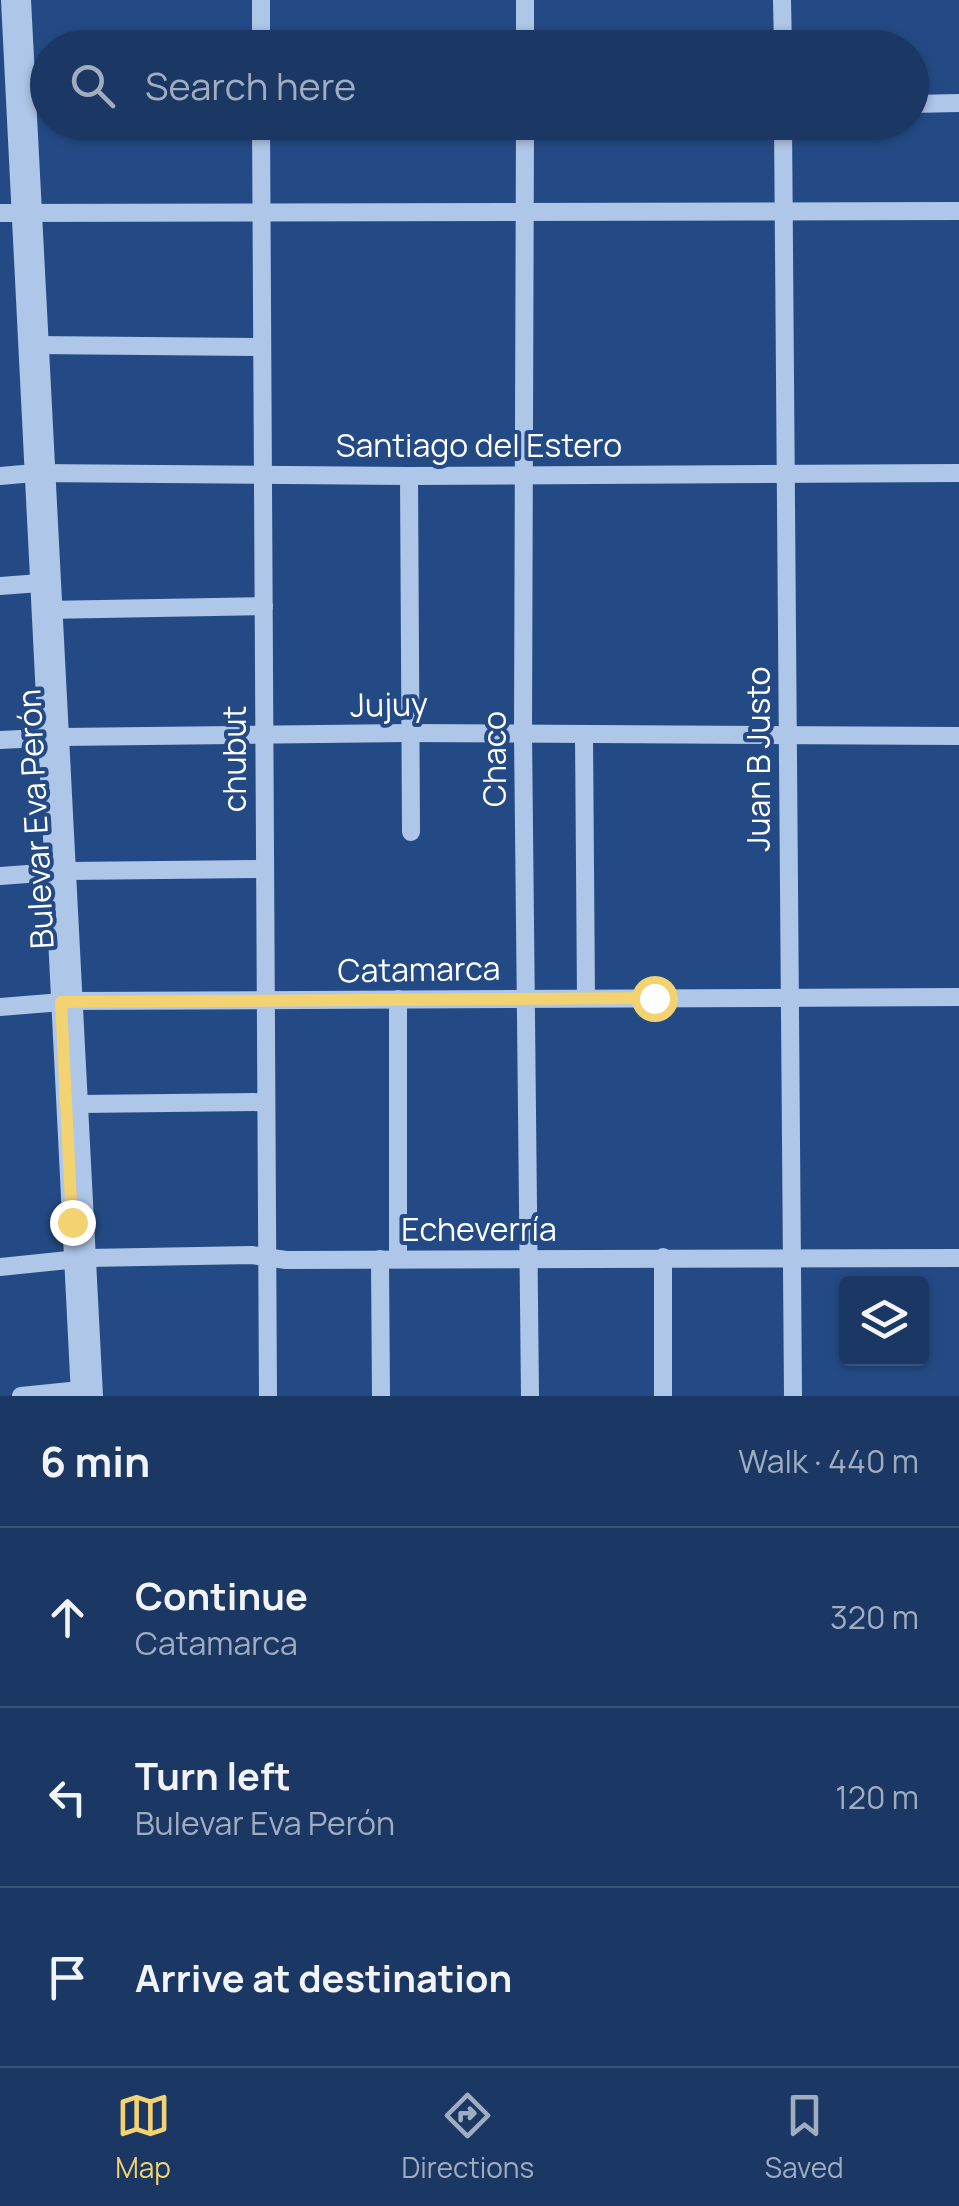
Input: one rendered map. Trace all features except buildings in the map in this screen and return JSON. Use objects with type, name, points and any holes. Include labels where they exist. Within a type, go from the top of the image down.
[{"type":"street","name":"Bulevar Eva Perón","points":[[10,0],[27,212],[85,1394]]},
{"type":"street","name":"Bulevar Eva Perón","points":[[22,0],[28,107],[27,212]]},
{"type":"street","points":[[261,30],[262,0]]},
{"type":"street","points":[[525,0],[525,30]]},
{"type":"street","points":[[782,0],[782,30]]},
{"type":"street","points":[[929,104],[959,103]]},
{"type":"street","name":"chubut","points":[[261,140],[268,1396]]},
{"type":"street","name":"Chaco","points":[[525,140],[523,734],[530,1396]]},
{"type":"street","name":"Juan B Justo","points":[[783,140],[793,1396]]},
{"type":"street","points":[[0,213],[959,211]]},
{"type":"street","points":[[34,345],[262,346]]},
{"type":"street","name":"Santiago del Estero","points":[[0,476],[959,473]]},
{"type":"street","name":"Bulevar Eva Perón","points":[[40,474],[40,582],[48,610]]},
{"type":"street","points":[[409,476],[411,832]]},
{"type":"street","points":[[0,586],[40,582]]},
{"type":"street","points":[[48,610],[264,606]]},
{"type":"street","name":"Jujuy","points":[[0,740],[408,733],[959,736]]},
{"type":"street","points":[[584,734],[586,998]]},
{"type":"street","points":[[0,876],[61,871],[265,869]]},
{"type":"street","name":"Catamarca","points":[[0,1006],[266,1000],[959,997]]},
{"type":"street","points":[[381,1396],[398,999]]},
{"type":"street","name":"Bulevar Eva Perón","points":[[68,1002],[80,1104],[80,1258]]},
{"type":"street","points":[[80,1104],[266,1102]]},
{"type":"street","name":"Echeverría","points":[[0,1267],[80,1258],[268,1256],[286,1260],[959,1258]]},
{"type":"street","points":[[663,1396],[664,1257]]},
{"type":"street","points":[[21,1396],[85,1394]]},
{"type":"route","points":[[72,1222],[61,1002],[654,998]]}]
